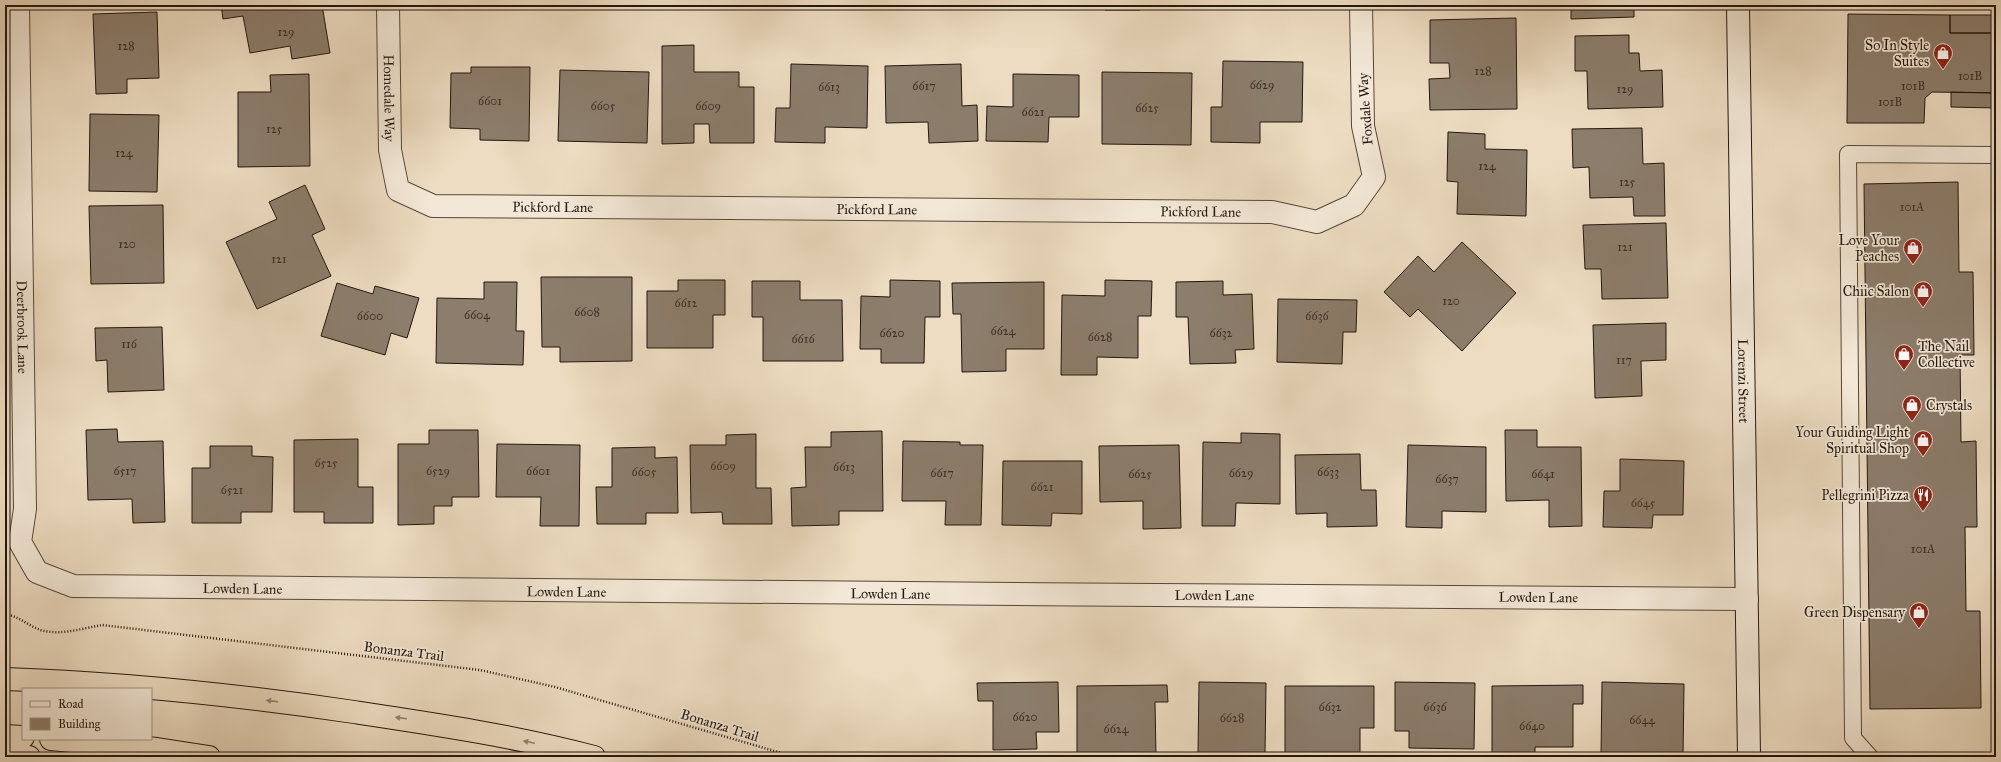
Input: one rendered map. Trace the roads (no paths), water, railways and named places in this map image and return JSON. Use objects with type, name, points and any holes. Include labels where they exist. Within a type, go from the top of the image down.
[{"type":"highway","points":[[5,679],[73,681],[142,688]]},
{"type":"highway","points":[[152,689],[299,704],[471,730],[594,757]]},
{"type":"highway","points":[[5,736],[22,737]]},
{"type":"highway","points":[[62,740],[156,749],[210,757]]},
{"type":"highway","points":[[5,753],[29,757]]},
{"type":"street","name":"Deerbrook Lane","points":[[18,5],[25,509],[20,542],[37,572]]},
{"type":"street","name":"Homedale Way","points":[[388,5],[390,150],[398,190]]},
{"type":"street","name":"Foxdale Way","points":[[1354,205],[1374,177],[1363,126],[1361,5]]},
{"type":"street","name":"Lorenzi Street","points":[[1738,5],[1750,757]]},
{"type":"street","name":"Pickford Lane","points":[[398,190],[433,206],[1272,212],[1317,222],[1354,205]]},
{"type":"street","name":"Lowden Lane","points":[[37,572],[73,586],[474,592],[1308,594],[1747,599]]},
{"type":"lane","points":[[1870,757],[1853,738],[1848,154],[1996,155]]},
{"type":"place","name":"So In Style Suites","points":[[1943,70]]},
{"type":"place","name":"Love Your Peaches","points":[[1913,265]]},
{"type":"place","name":"Chiic Salon","points":[[1923,308]]},
{"type":"place","name":"The Nail Collective","points":[[1904,371]]},
{"type":"place","name":"Crystals","points":[[1912,422]]},
{"type":"place","name":"Your Guiding Light Spiritual Shop","points":[[1923,457]]},
{"type":"place","name":"Pellegrini Pizza","points":[[1923,512]]},
{"type":"place","name":"Green Dispensary","points":[[1919,629]]}]
